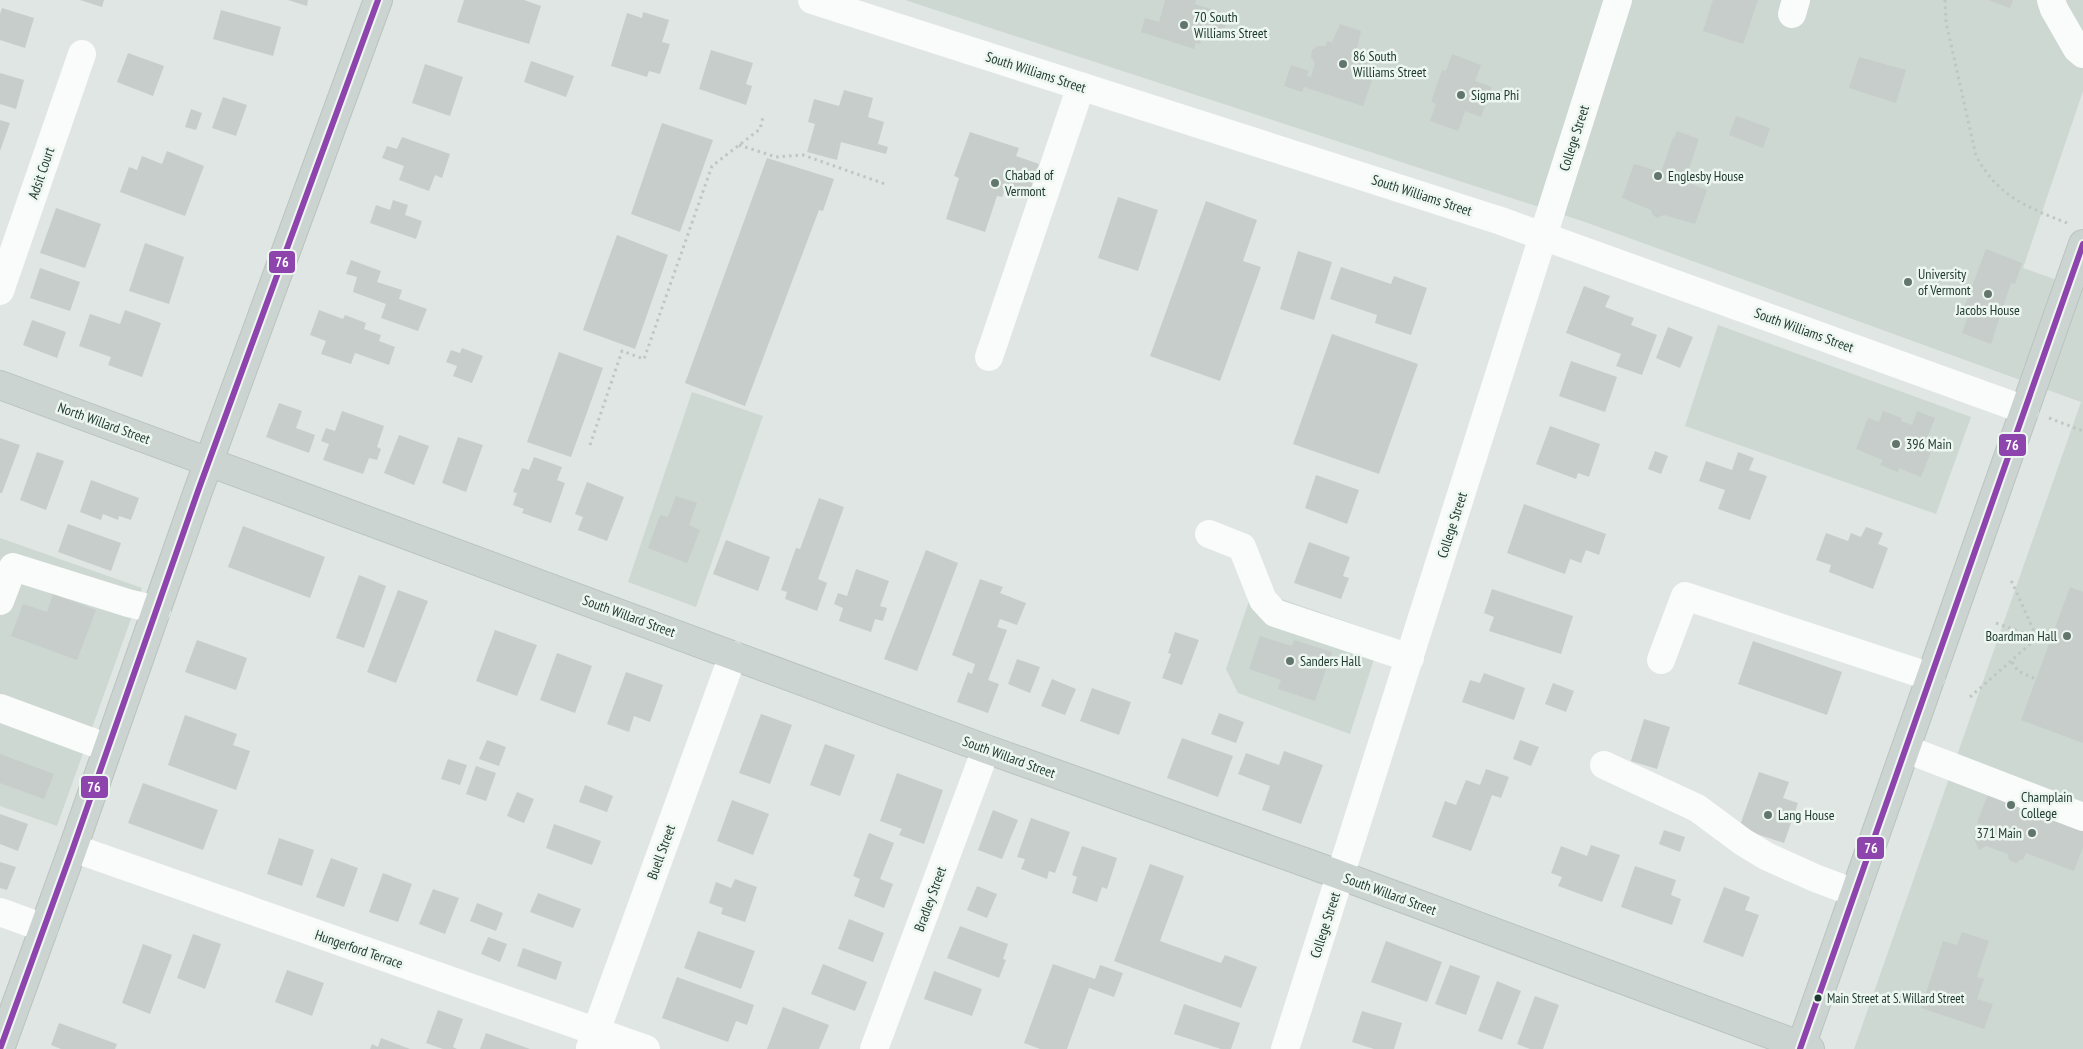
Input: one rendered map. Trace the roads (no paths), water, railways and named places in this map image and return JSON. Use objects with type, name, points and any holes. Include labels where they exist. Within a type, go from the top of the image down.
[{"type":"main road","points":[[0,1049],[209,462],[378,0]]},
{"type":"main road","points":[[1803,1048],[1931,677],[2035,413],[2078,245]]},
{"type":"main road","name":"North Willard Street","points":[[0,385],[209,462]]},
{"type":"main road","name":"South Willard Street","points":[[209,462],[986,749],[1340,875],[1803,1048]]},
{"type":"street","name":"College Street","points":[[1285,1049],[1618,0]]},
{"type":"street","points":[[2051,0],[2054,9],[2077,49],[2083,54]]},
{"type":"street","name":"South Williams Street","points":[[825,2],[1275,147],[1543,236],[2035,413]]},
{"type":"street","name":"Adsit Court","points":[[0,291],[82,54]]},
{"type":"street","points":[[989,357],[1081,86]]},
{"type":"street","points":[[1209,534],[1242,547],[1263,600],[1276,613],[1410,658]]},
{"type":"street","points":[[0,601],[6,565],[128,603],[157,610]]},
{"type":"street","points":[[1660,660],[1684,596],[1931,677]]},
{"type":"street","name":"Buell Street","points":[[593,1040],[733,655]]},
{"type":"street","points":[[0,708],[108,748]]},
{"type":"street","name":"Bradley Street","points":[[874,1049],[986,749]]},
{"type":"street","points":[[1906,749],[2083,817]]},
{"type":"street","points":[[1604,765],[1698,808],[1743,842],[1766,856],[1815,878],[1856,893]]},
{"type":"street","name":"Hungerford Terrace","points":[[73,848],[593,1040],[646,1049]]},
{"type":"street","points":[[0,912],[44,928]]},
{"type":"place","name":"70 South Williams Street","points":[[1184,25]]},
{"type":"place","name":"86 South Williams Street","points":[[1343,64]]},
{"type":"place","name":"Sigma Phi","points":[[1461,95]]},
{"type":"place","name":"Englesby House","points":[[1658,176]]},
{"type":"place","name":"Chabad of Vermont","points":[[995,183]]},
{"type":"place","name":"University of Vermont","points":[[1908,282]]},
{"type":"place","name":"Jacobs House","points":[[1988,294]]},
{"type":"place","name":"396 Main","points":[[1896,444]]},
{"type":"place","name":"Boardman Hall","points":[[2067,636]]},
{"type":"place","name":"Sanders Hall","points":[[1290,661]]},
{"type":"place","name":"Champlain College","points":[[2011,805]]},
{"type":"place","name":"Lang House","points":[[1768,815]]},
{"type":"place","name":"371 Main","points":[[2032,833]]},
{"type":"place","name":"Main Street at S. Willard Street","points":[[1818,998]]}]
